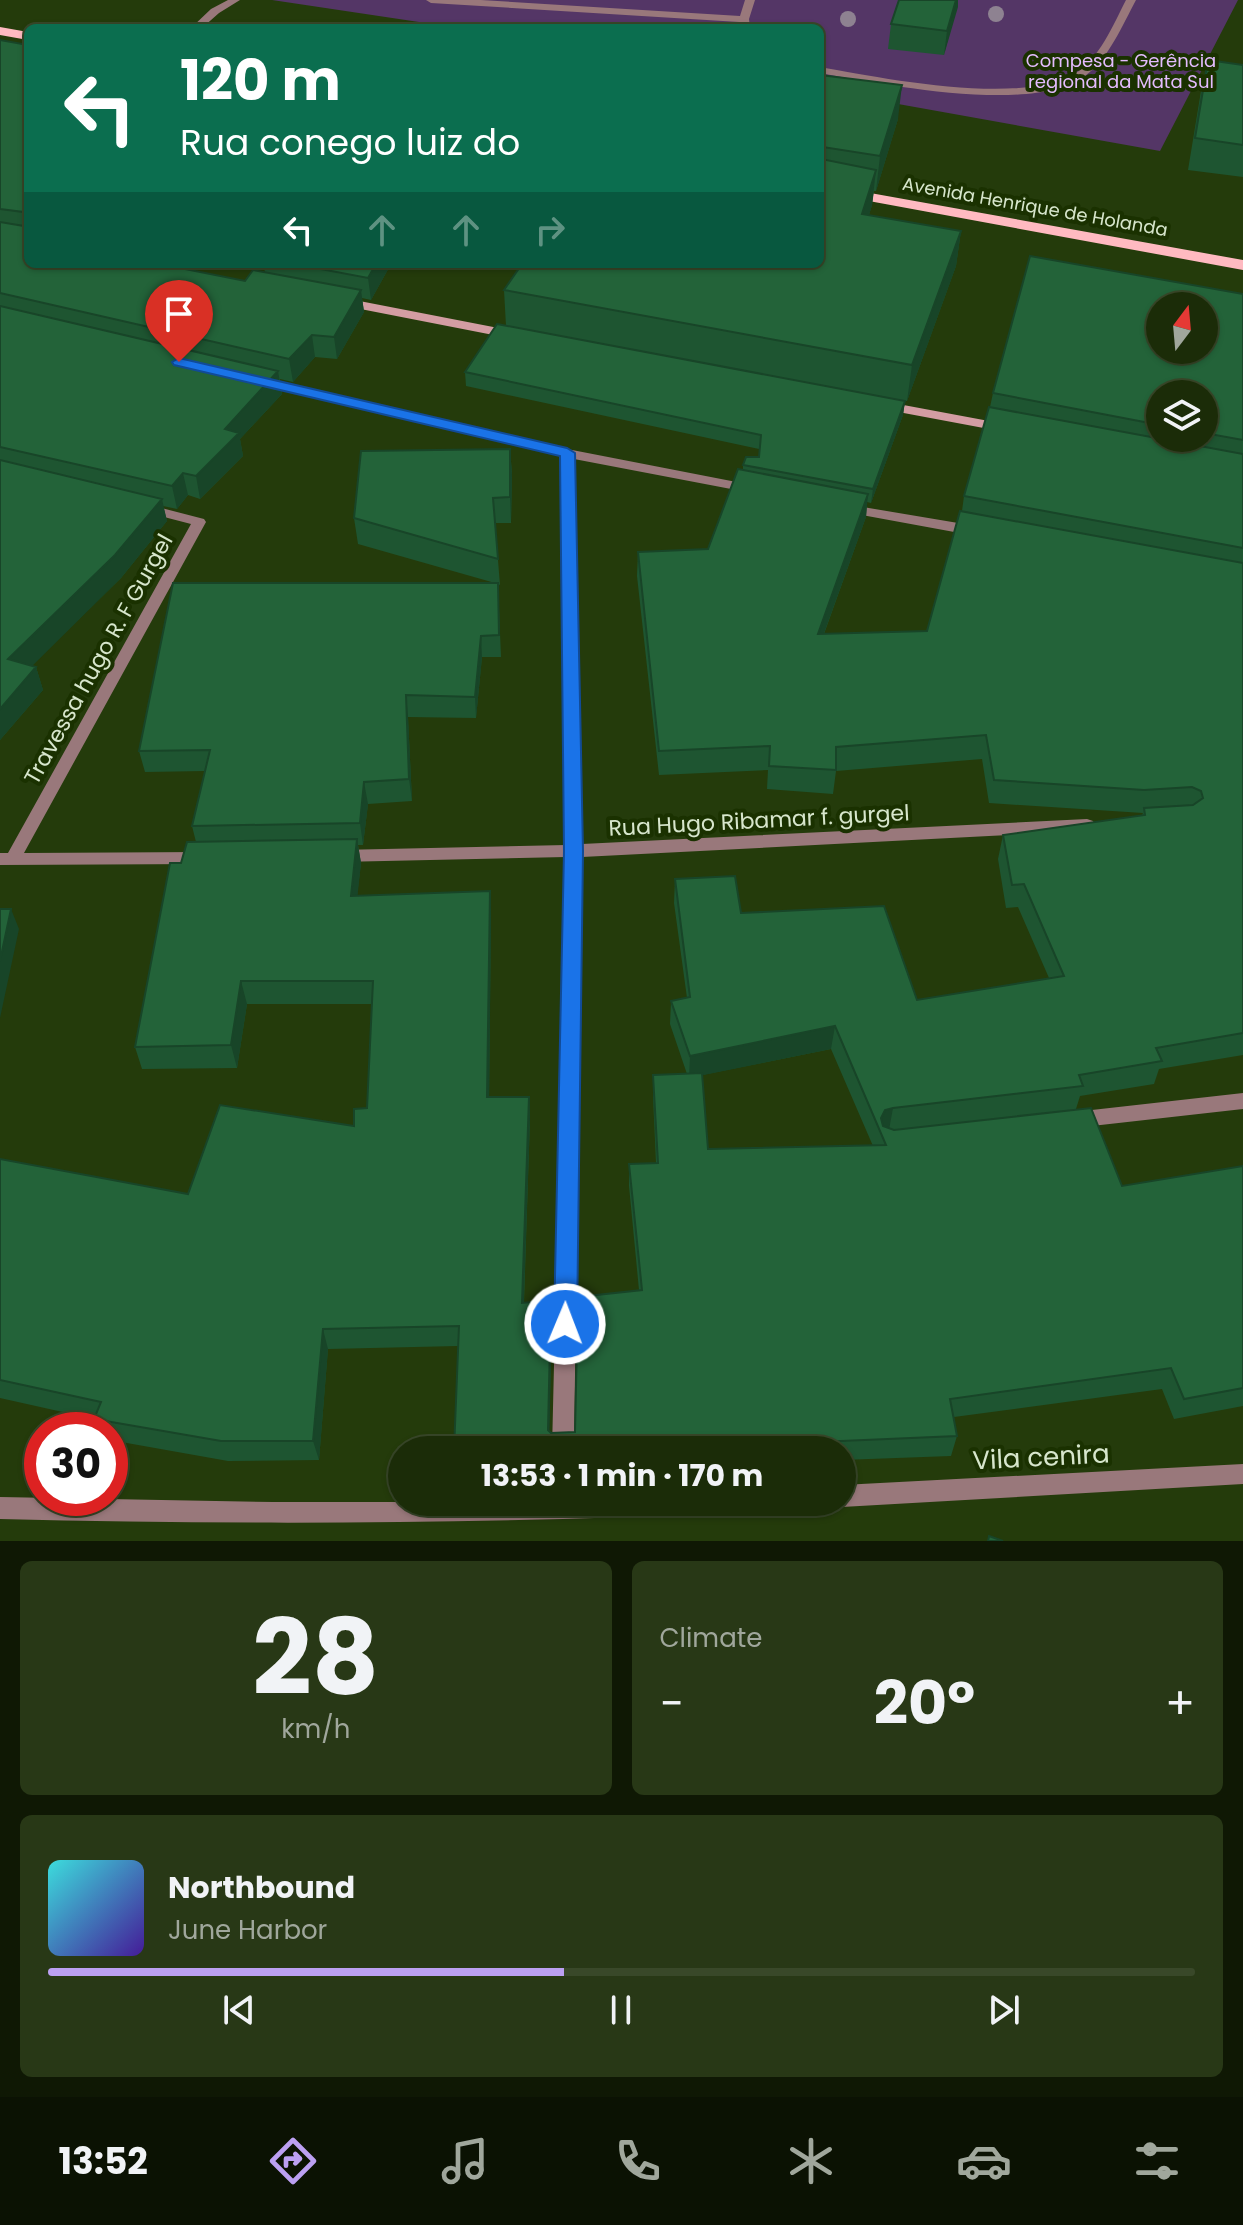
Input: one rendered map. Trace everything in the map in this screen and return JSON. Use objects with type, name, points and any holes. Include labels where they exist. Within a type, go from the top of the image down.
[{"type":"main road","points":[[0,31],[24,35]]},
{"type":"main road","name":"Avenida Henrique de Holanda","points":[[824,189],[1243,265]]},
{"type":"main road","points":[[331,300],[532,339]]},
{"type":"main road","points":[[872,403],[1026,432]]},
{"type":"street","points":[[202,24],[235,0]]},
{"type":"street","points":[[431,0],[744,23],[750,0]]},
{"type":"street","points":[[824,71],[985,91],[1043,90],[1078,77],[1103,51],[1131,0]]},
{"type":"street","points":[[245,377],[567,453],[767,492]]},
{"type":"street","points":[[563,1436],[574,851],[567,453]]},
{"type":"street","name":"Travessa hugo R. F Gurgel","points":[[6,860],[199,522],[126,503]]},
{"type":"street","points":[[828,504],[984,533]]},
{"type":"street","name":"Rua Hugo Ribamar f. gurgel","points":[[322,856],[574,851],[1106,824]]},
{"type":"street","points":[[6,860],[229,857]]},
{"type":"street","points":[[1059,1122],[1243,1101]]},
{"type":"street","name":"Vila cenira","points":[[856,1495],[1243,1474]]},
{"type":"street","points":[[0,1508],[218,1515],[388,1511]]},
{"type":"green space","name":"Compesa - Gerência regional da Mata Sul","points":[[272,0],[1238,0],[1160,151],[824,91],[824,24],[432,24]]},
{"type":"building","points":[[899,0],[956,0],[947,31],[891,24]]},
{"type":"building","points":[[0,40],[24,44],[24,226],[23,212],[0,209]]},
{"type":"building","points":[[1208,60],[1243,65],[1243,145],[1195,138]]},
{"type":"building","points":[[824,75],[902,85],[880,156],[824,147]]},
{"type":"building","points":[[824,160],[876,170],[862,214],[961,231],[912,365],[504,290],[519,268],[824,268]]},
{"type":"building","points":[[0,222],[24,226],[24,268],[180,268],[245,281],[253,270],[361,290],[334,337],[312,335],[289,359],[0,293]]},
{"type":"building","points":[[1030,256],[1243,294],[1243,440],[1218,436],[1218,380],[1146,380],[1146,422],[993,393]]},
{"type":"building","points":[[315,268],[374,268],[368,278]]},
{"type":"building","points":[[0,306],[278,371],[225,429],[239,433],[196,476],[183,473],[172,486],[0,447]]},
{"type":"building","points":[[497,324],[905,401],[873,489],[743,465],[746,457],[759,457],[761,435],[465,372]]},
{"type":"building","points":[[989,407],[1146,436],[1146,452],[1218,452],[1218,449],[1243,454],[1243,548],[964,496]]},
{"type":"building","points":[[510,449],[510,497],[493,498],[498,559],[354,518],[361,451]]},
{"type":"building","points":[[0,460],[162,499],[115,555],[8,659],[36,667],[0,709]]},
{"type":"building","points":[[738,469],[868,494],[818,634],[927,631],[960,511],[1243,563],[1243,1033],[1156,1048],[1162,1061],[1079,1075],[1083,1086],[893,1108],[885,1110],[881,1118],[883,1126],[894,1130],[1091,1108],[1122,1186],[1243,1166],[1243,1388],[1184,1399],[1171,1368],[950,1399],[957,1436],[856,1440],[856,1436],[455,1436],[459,1326],[323,1329],[313,1441],[221,1441],[128,1425],[128,1412],[97,1412],[101,1402],[0,1380],[0,1159],[188,1194],[220,1105],[354,1126],[354,1109],[367,1108],[373,981],[241,981],[231,1045],[135,1047],[170,863],[181,863],[187,842],[357,839],[351,896],[490,891],[487,1097],[529,1097],[522,1303],[551,1300],[548,1430],[551,1433],[575,1432],[578,1297],[642,1290],[629,1164],[658,1163],[653,1075],[702,1073],[708,1149],[886,1145],[835,1026],[690,1056],[671,1001],[690,997],[675,879],[735,876],[741,913],[884,906],[917,1000],[1064,976],[1024,884],[1012,885],[1003,835],[1145,815],[1144,808],[1193,805],[1203,798],[1201,791],[1192,787],[1144,790],[994,780],[986,735],[836,747],[836,770],[769,766],[770,746],[659,751],[638,552],[708,549]]},
{"type":"building","points":[[173,583],[498,583],[499,635],[481,636],[475,697],[406,695],[409,779],[364,782],[360,823],[192,826],[210,750],[139,751]]},
{"type":"building","points":[[0,909],[11,909],[0,961]]},
{"type":"route","points":[[179,362],[567,453],[574,851],[565,1324]]}]
